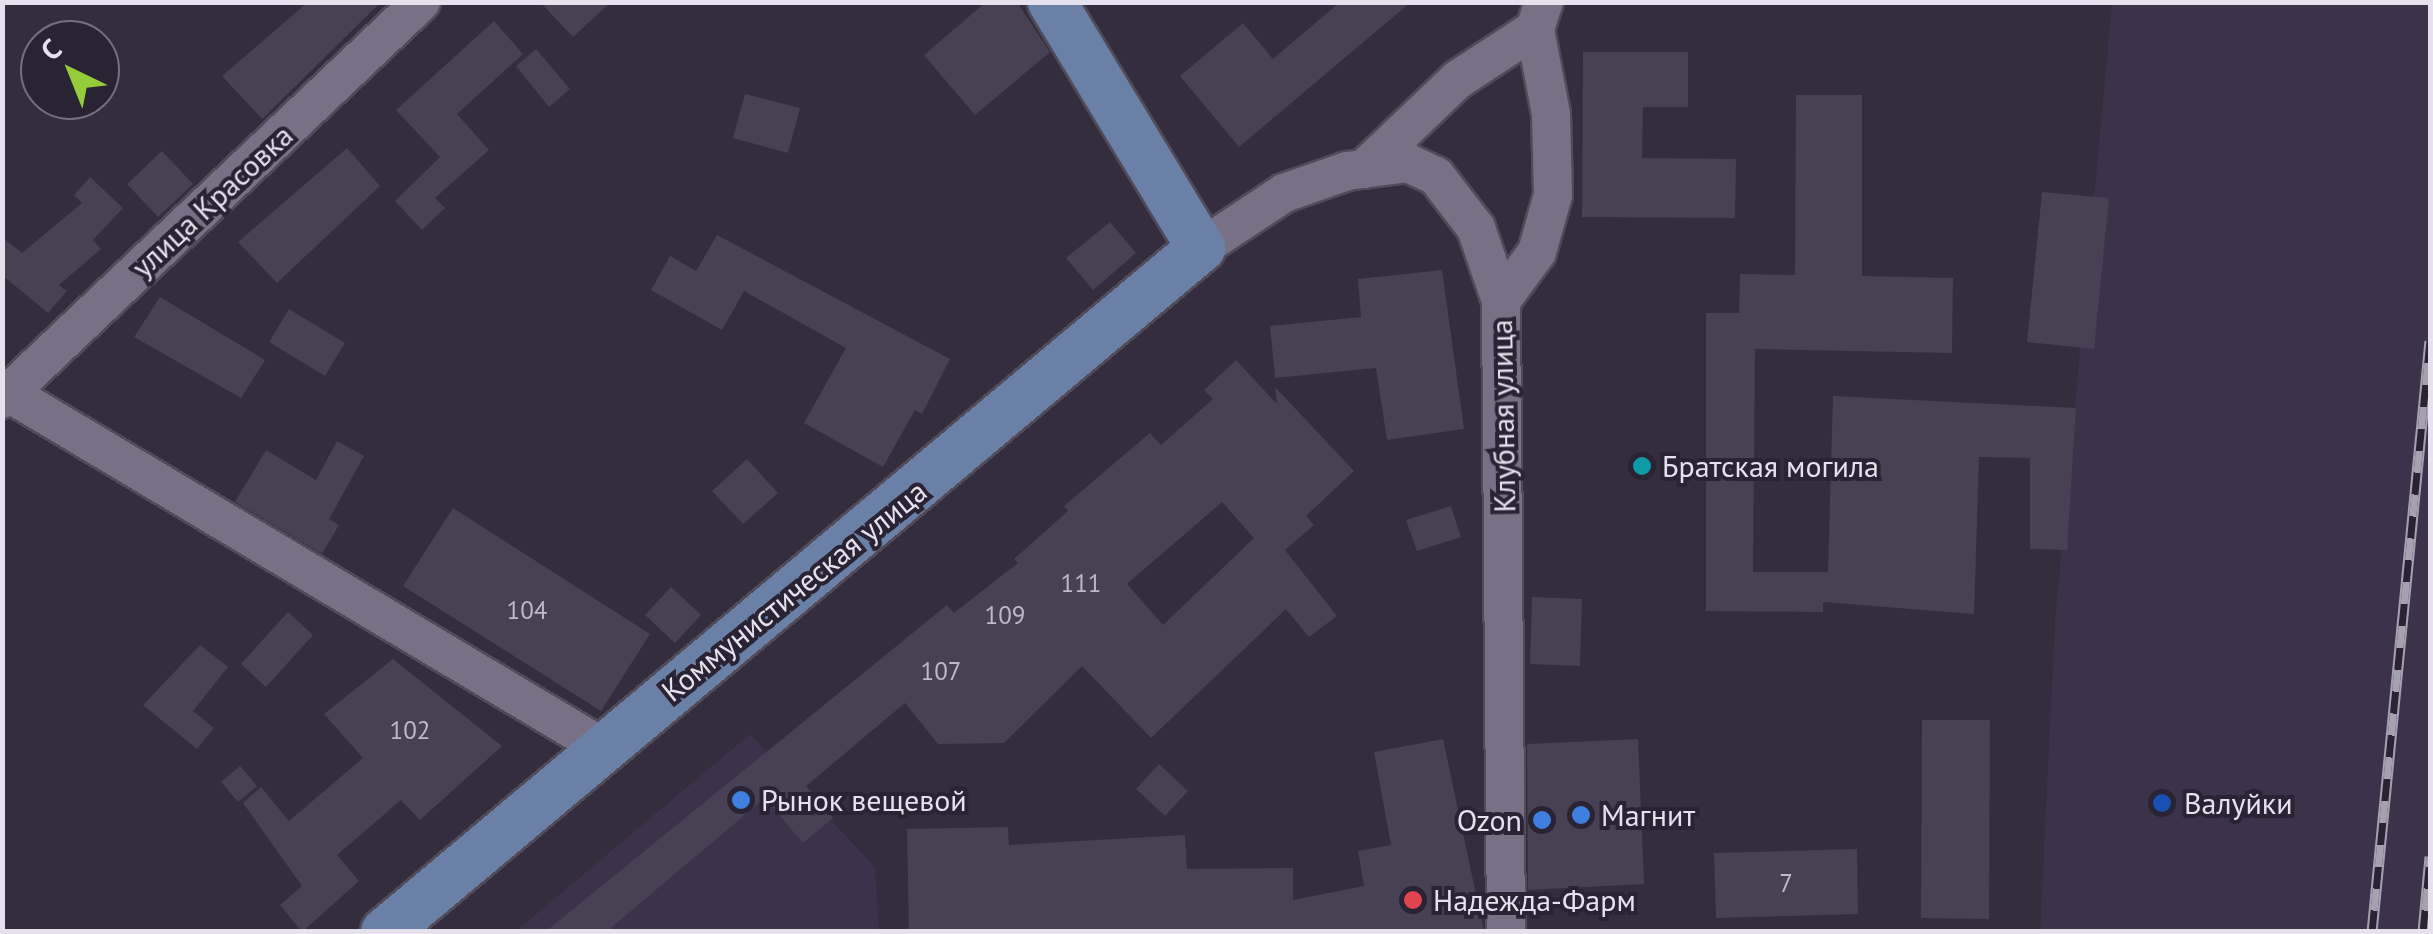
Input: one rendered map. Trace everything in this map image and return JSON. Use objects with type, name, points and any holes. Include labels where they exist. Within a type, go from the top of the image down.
[{"type":"main road","points":[[1052,2],[1201,248]]},
{"type":"main road","name":"Коммунистическая улица","points":[[385,932],[602,746],[956,459],[1201,248]]},
{"type":"street","name":"улица Красовка","points":[[6,393],[421,2]]},
{"type":"street","points":[[1364,168],[1457,80],[1540,16]]},
{"type":"street","points":[[1501,300],[1537,252],[1553,195],[1551,114],[1540,16]]},
{"type":"street","name":"Клубная улица","points":[[1201,248],[1284,193],[1364,168],[1408,163],[1436,176],[1476,228],[1501,300],[1506,932]]},
{"type":"street","points":[[6,393],[602,746]]},
{"type":"shaded area","points":[[2112,3],[2430,3],[2430,931],[2040,932],[2055,621]]},
{"type":"shaded area","name":"Рынок вещевой","points":[[750,734],[875,867],[879,931],[515,932]]},
{"type":"building","points":[[308,2],[381,2],[262,119],[222,76]]},
{"type":"building","points":[[540,2],[611,2],[573,37]]},
{"type":"building","points":[[986,2],[1017,2],[1050,52],[975,115],[924,55]]},
{"type":"building","points":[[1340,2],[1411,2],[1239,147],[1180,76],[1243,23],[1273,59]]},
{"type":"building","points":[[494,21],[523,54],[457,114],[489,150],[435,198],[445,208],[422,230],[395,201],[440,157],[396,110]]},
{"type":"building","points":[[536,49],[570,89],[549,107],[516,66]]},
{"type":"building","points":[[1583,52],[1688,52],[1688,107],[1643,107],[1642,158],[1736,159],[1735,218],[1582,217]]},
{"type":"building","points":[[745,94],[800,108],[788,153],[733,138]]},
{"type":"building","points":[[1796,95],[1862,95],[1862,276],[1953,278],[1952,353],[1755,349],[1753,572],[1828,572],[1833,396],[2076,408],[2067,550],[2030,549],[2030,458],[1979,457],[1974,614],[1823,602],[1823,612],[1706,611],[1706,313],[1739,313],[1740,274],[1795,275]]},
{"type":"building","points":[[347,148],[380,186],[277,283],[238,242]]},
{"type":"building","points":[[162,151],[193,184],[158,217],[127,184]]},
{"type":"building","points":[[90,177],[123,208],[93,240],[101,249],[59,285],[67,291],[48,313],[2,275],[2,237],[22,253],[82,203],[74,195]]},
{"type":"building","points":[[2042,192],[2109,198],[2094,349],[2027,342]]},
{"type":"building","points":[[1110,222],[1136,253],[1093,290],[1066,258]]},
{"type":"building","points":[[717,235],[950,359],[922,414],[915,410],[883,467],[804,423],[846,348],[744,291],[722,330],[651,290],[670,256],[696,271]]},
{"type":"building","points":[[1442,270],[1464,429],[1387,440],[1376,368],[1275,378],[1270,326],[1361,317],[1358,279]]},
{"type":"building","points":[[160,297],[265,360],[241,398],[134,337]]},
{"type":"building","points":[[289,309],[345,343],[325,376],[269,342]]},
{"type":"building","points":[[1236,360],[1277,404],[1275,387],[1354,471],[1306,516],[1314,525],[1285,550],[1337,616],[1309,637],[1286,609],[1151,738],[1082,666],[1004,743],[938,744],[905,703],[806,786],[833,818],[803,843],[765,798],[606,932],[545,932],[947,605],[954,613],[1018,563],[1014,559],[1068,511],[1064,506],[1150,433],[1161,445],[1213,399],[1204,390]],"holes":[[[1222,502],[1254,538],[1163,625],[1127,584]]]},
{"type":"building","points":[[337,441],[364,456],[329,519],[339,525],[322,554],[235,502],[266,450],[316,480]]},
{"type":"building","points":[[747,459],[778,493],[743,524],[712,491]]},
{"type":"building","points":[[1451,506],[1461,537],[1417,551],[1406,520]]},
{"type":"building","points":[[453,508],[650,634],[601,711],[403,586]]},
{"type":"building","points":[[671,587],[701,615],[675,643],[645,615]]},
{"type":"building","points":[[1532,597],[1582,599],[1580,666],[1530,664]]},
{"type":"building","points":[[288,612],[313,635],[266,687],[241,664]]},
{"type":"building","points":[[200,645],[228,667],[193,711],[214,728],[197,749],[143,705]]},
{"type":"building","points":[[393,659],[502,746],[420,820],[401,800],[337,855],[359,881],[302,932],[280,905],[302,886],[243,803],[261,787],[289,821],[363,758],[324,714]]},
{"type":"building","points":[[1922,720],[1990,720],[1989,919],[1921,918]]},
{"type":"building","points":[[1443,739],[1484,932],[909,932],[907,829],[1008,827],[1009,845],[1185,835],[1187,869],[1293,868],[1293,900],[1364,886],[1358,851],[1391,845],[1374,752]]},
{"type":"building","name":"Магнит","points":[[1638,739],[1644,884],[1528,890],[1527,744]]},
{"type":"building","points":[[1159,764],[1188,791],[1165,816],[1136,789]]},
{"type":"building","points":[[240,766],[257,786],[238,802],[221,782]]},
{"type":"building","points":[[1857,849],[1858,914],[1716,918],[1714,853]]},
{"type":"railway","points":[[2372,932],[2430,341]]},
{"type":"railway","points":[[2423,932],[2430,856]]},
{"type":"place","name":"Братская могила","points":[[1642,466]]},
{"type":"place","name":"Рынок вещевой","points":[[741,800]]},
{"type":"place","name":"Валуйки","points":[[2162,803]]},
{"type":"place","name":"Магнит","points":[[1581,815]]},
{"type":"place","name":"Ozon","points":[[1542,820]]},
{"type":"place","name":"Надежда-Фарм","points":[[1413,900]]}]
